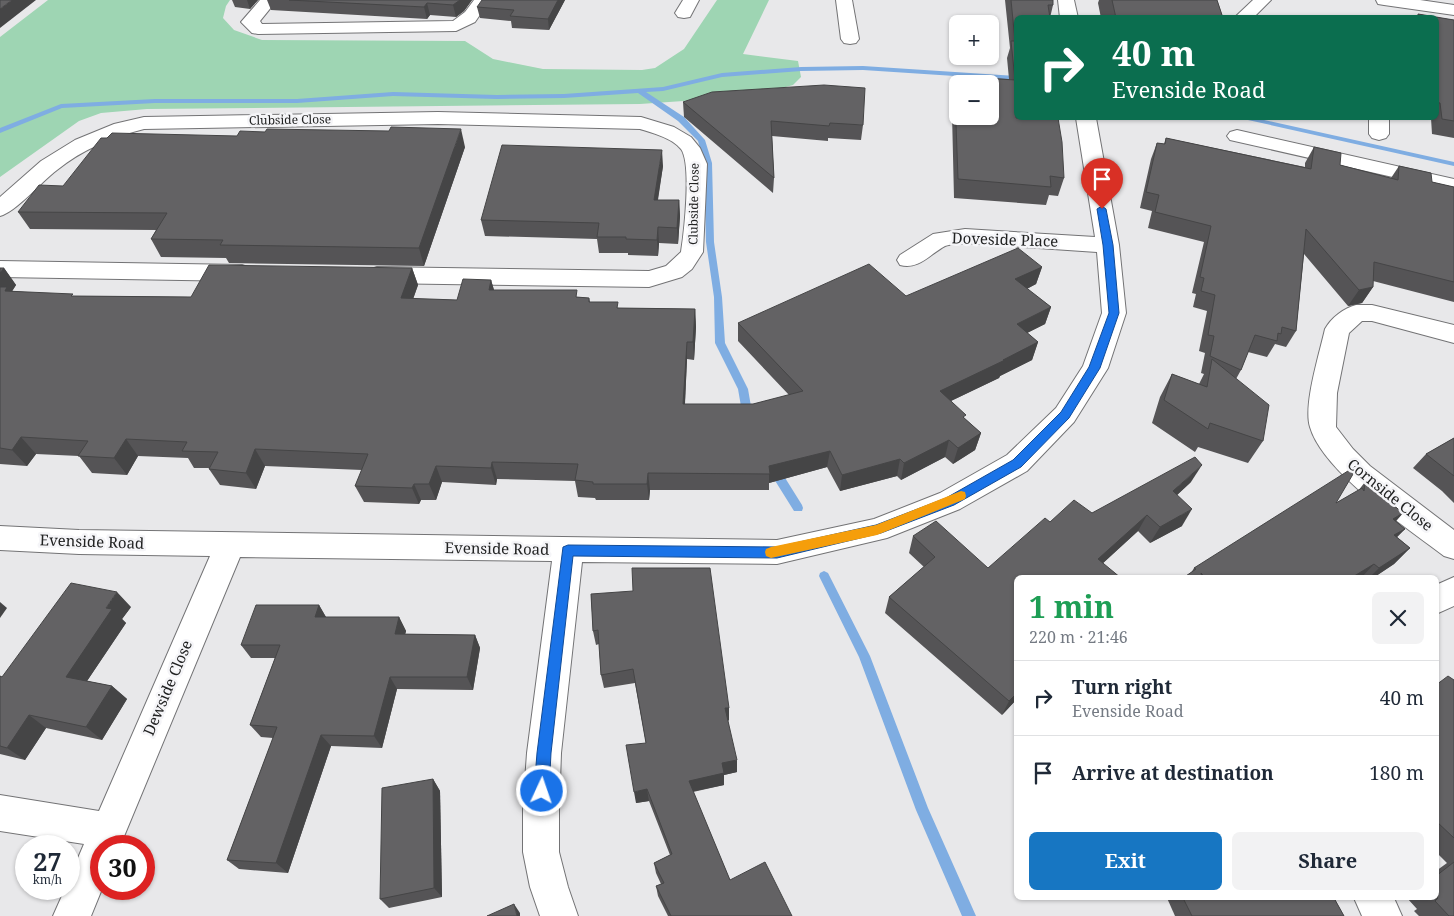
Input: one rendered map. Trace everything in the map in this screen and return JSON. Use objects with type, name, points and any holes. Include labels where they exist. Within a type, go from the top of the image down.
[{"type":"street","points":[[269,0],[250,22],[258,29],[456,26],[470,18],[482,0]]},
{"type":"street","points":[[844,0],[850,39]]},
{"type":"street","points":[[1066,0],[1068,15]]},
{"type":"street","points":[[1246,15],[1264,0]]},
{"type":"street","points":[[1377,0],[1377,15]]},
{"type":"street","points":[[1384,0],[1454,10]]},
{"type":"street","name":"Clubside Close","points":[[0,209],[39,172],[63,154],[98,136],[119,128],[144,124],[438,118],[641,123],[660,128],[678,137],[690,148],[697,163],[693,250],[682,266],[671,275],[649,279],[360,275]]},
{"type":"street","name":"Evenside Road","points":[[0,538],[79,542],[230,545],[777,552],[877,530],[959,497],[1017,464],[1065,415],[1094,368],[1114,313],[1108,245],[1086,120]]},
{"type":"street","points":[[1237,136],[1454,186]]},
{"type":"street","name":"Doveside Place","points":[[908,260],[941,239],[966,236],[1108,245]]},
{"type":"street","points":[[0,269],[260,273]]},
{"type":"street","name":"Cornside Close","points":[[1454,334],[1372,313],[1356,313],[1347,319],[1337,329],[1323,408],[1323,427],[1333,446],[1351,466],[1454,547]]},
{"type":"street","name":"Dewside Close","points":[[72,916],[230,545]]},
{"type":"street","points":[[559,916],[549,887],[541,852],[541,810],[544,753],[568,550]]},
{"type":"street","points":[[1439,599],[1454,590]]},
{"type":"street","points":[[0,812],[107,830]]},
{"type":"street","points":[[1374,900],[1382,916]]},
{"type":"green space","points":[[48,0],[230,0],[226,6],[223,18],[234,30],[262,40],[465,41],[493,59],[543,69],[642,70],[655,68],[684,49],[717,0],[769,0],[743,54],[798,61],[801,77],[793,85],[771,91],[727,98],[640,104],[147,109],[101,113],[79,121],[0,177],[0,37]]},
{"type":"building","points":[[0,0],[12,0],[0,9]]},
{"type":"building","points":[[289,0],[460,0],[453,5],[427,3],[424,7]]},
{"type":"building","points":[[482,0],[558,0],[548,19],[510,16],[514,10],[477,7]]},
{"type":"building","points":[[1011,0],[1053,0],[1053,5],[1048,5],[1050,15],[1014,15],[1014,31]]},
{"type":"building","points":[[1112,0],[1217,0],[1222,15],[1115,15]]},
{"type":"building","points":[[1439,18],[1454,20],[1454,121],[1442,119],[1440,103]]},
{"type":"building","points":[[1011,41],[1014,41],[1014,70]]},
{"type":"building","points":[[999,79],[1014,80],[1014,120],[1058,120],[1062,142],[1064,178],[1050,176],[1051,187],[958,179],[956,125],[999,125]]},
{"type":"building","points":[[824,85],[865,88],[863,125],[830,123],[829,126],[771,121],[774,178],[683,102],[712,92]]},
{"type":"building","points":[[391,127],[461,129],[419,248],[220,245],[223,240],[151,239],[167,213],[18,212],[39,185],[63,186],[101,138],[107,138],[112,133],[237,136],[240,131],[265,132],[267,129],[389,131]]},
{"type":"building","points":[[1166,138],[1311,169],[1314,147],[1341,153],[1340,165],[1398,180],[1399,166],[1431,173],[1432,182],[1454,187],[1454,282],[1374,262],[1373,287],[1359,290],[1306,229],[1296,331],[1282,327],[1281,334],[1278,333],[1277,341],[1255,335],[1241,370],[1210,356],[1214,336],[1208,335],[1215,295],[1201,291],[1204,278],[1200,277],[1211,226],[1155,212],[1159,195],[1146,192],[1157,143],[1165,144]]},
{"type":"building","points":[[502,145],[662,150],[654,200],[679,200],[677,228],[658,227],[657,240],[626,239],[626,237],[597,237],[599,223],[481,220]]},
{"type":"building","points":[[1018,248],[1042,267],[1015,279],[1051,307],[1017,324],[1038,342],[940,391],[966,415],[963,417],[981,433],[958,448],[949,440],[904,463],[900,459],[842,475],[830,451],[769,466],[770,474],[648,473],[647,484],[593,484],[593,482],[575,480],[578,464],[492,462],[491,468],[436,466],[429,484],[414,484],[412,488],[355,486],[368,454],[255,449],[246,473],[209,469],[218,452],[182,451],[187,442],[126,439],[114,458],[78,456],[88,441],[21,437],[12,450],[0,448],[0,287],[7,287],[5,291],[73,294],[71,296],[191,297],[209,265],[412,268],[401,298],[457,300],[463,279],[491,280],[489,290],[577,290],[576,297],[589,298],[589,302],[618,302],[617,308],[695,309],[693,342],[687,342],[683,404],[753,404],[803,391],[738,323],[869,264],[906,296]]},
{"type":"building","points":[[1212,359],[1269,405],[1263,441],[1210,423],[1208,429],[1164,400],[1172,374],[1207,387]]},
{"type":"building","points":[[1454,438],[1454,476],[1426,454]]},
{"type":"building","points":[[1195,457],[1202,465],[1173,491],[1192,509],[1160,527],[1147,515],[1098,559],[1117,575],[1014,575],[1014,696],[1009,701],[889,597],[935,557],[913,536],[936,521],[988,568],[1045,518],[1050,522],[1074,500],[1092,513]]},
{"type":"building","points":[[1359,464],[1336,503],[1362,488],[1364,491],[1365,482],[1403,513],[1393,519],[1405,529],[1394,535],[1410,548],[1379,568],[1374,564],[1356,575],[1203,575],[1201,573],[1201,575],[1187,575],[1196,569],[1194,568]]},
{"type":"building","points":[[632,568],[710,568],[729,708],[725,708],[737,760],[722,763],[724,773],[689,781],[730,880],[765,862],[792,916],[671,916],[656,886],[664,883],[654,863],[672,854],[647,789],[634,792],[626,745],[646,743],[633,669],[601,675],[598,630],[593,631],[591,594],[633,591]]},
{"type":"building","points":[[71,583],[117,592],[106,608],[112,609],[66,677],[112,686],[86,727],[29,715],[7,748],[0,746],[0,676],[2,677]]},
{"type":"building","points":[[256,605],[319,605],[315,617],[399,617],[395,634],[475,635],[467,677],[390,677],[374,736],[321,735],[276,863],[227,860],[277,727],[250,725],[280,645],[241,645]]},
{"type":"building","points":[[1448,676],[1454,680],[1454,838],[1439,824],[1439,683]]},
{"type":"building","points":[[433,779],[434,888],[380,899],[382,788]]},
{"type":"building","points":[[1454,862],[1454,916],[1449,916],[1435,901],[1439,900],[1439,874]]},
{"type":"building","points":[[1184,900],[1335,900],[1344,916],[1192,916]]},
{"type":"building","points":[[514,904],[517,916],[487,916]]},
{"type":"waterway","points":[[0,131],[61,106],[155,101],[297,101],[393,94],[497,97],[564,96],[663,89],[722,75],[801,69],[863,68],[1014,78]]},
{"type":"waterway","points":[[640,91],[681,119],[701,140],[708,163],[710,242],[718,297],[720,343],[743,389],[748,418]]},
{"type":"waterway","points":[[1257,120],[1454,164]]},
{"type":"waterway","points":[[773,468],[798,508]]},
{"type":"waterway","points":[[824,576],[864,656],[922,810],[969,916]]},
{"type":"slow traffic","points":[[771,552],[877,530],[961,496]]},
{"type":"route","points":[[542,791],[544,753],[568,550],[777,552],[877,530],[950,501],[1017,464],[1065,415],[1094,368],[1114,313],[1108,245],[1102,209]]}]
